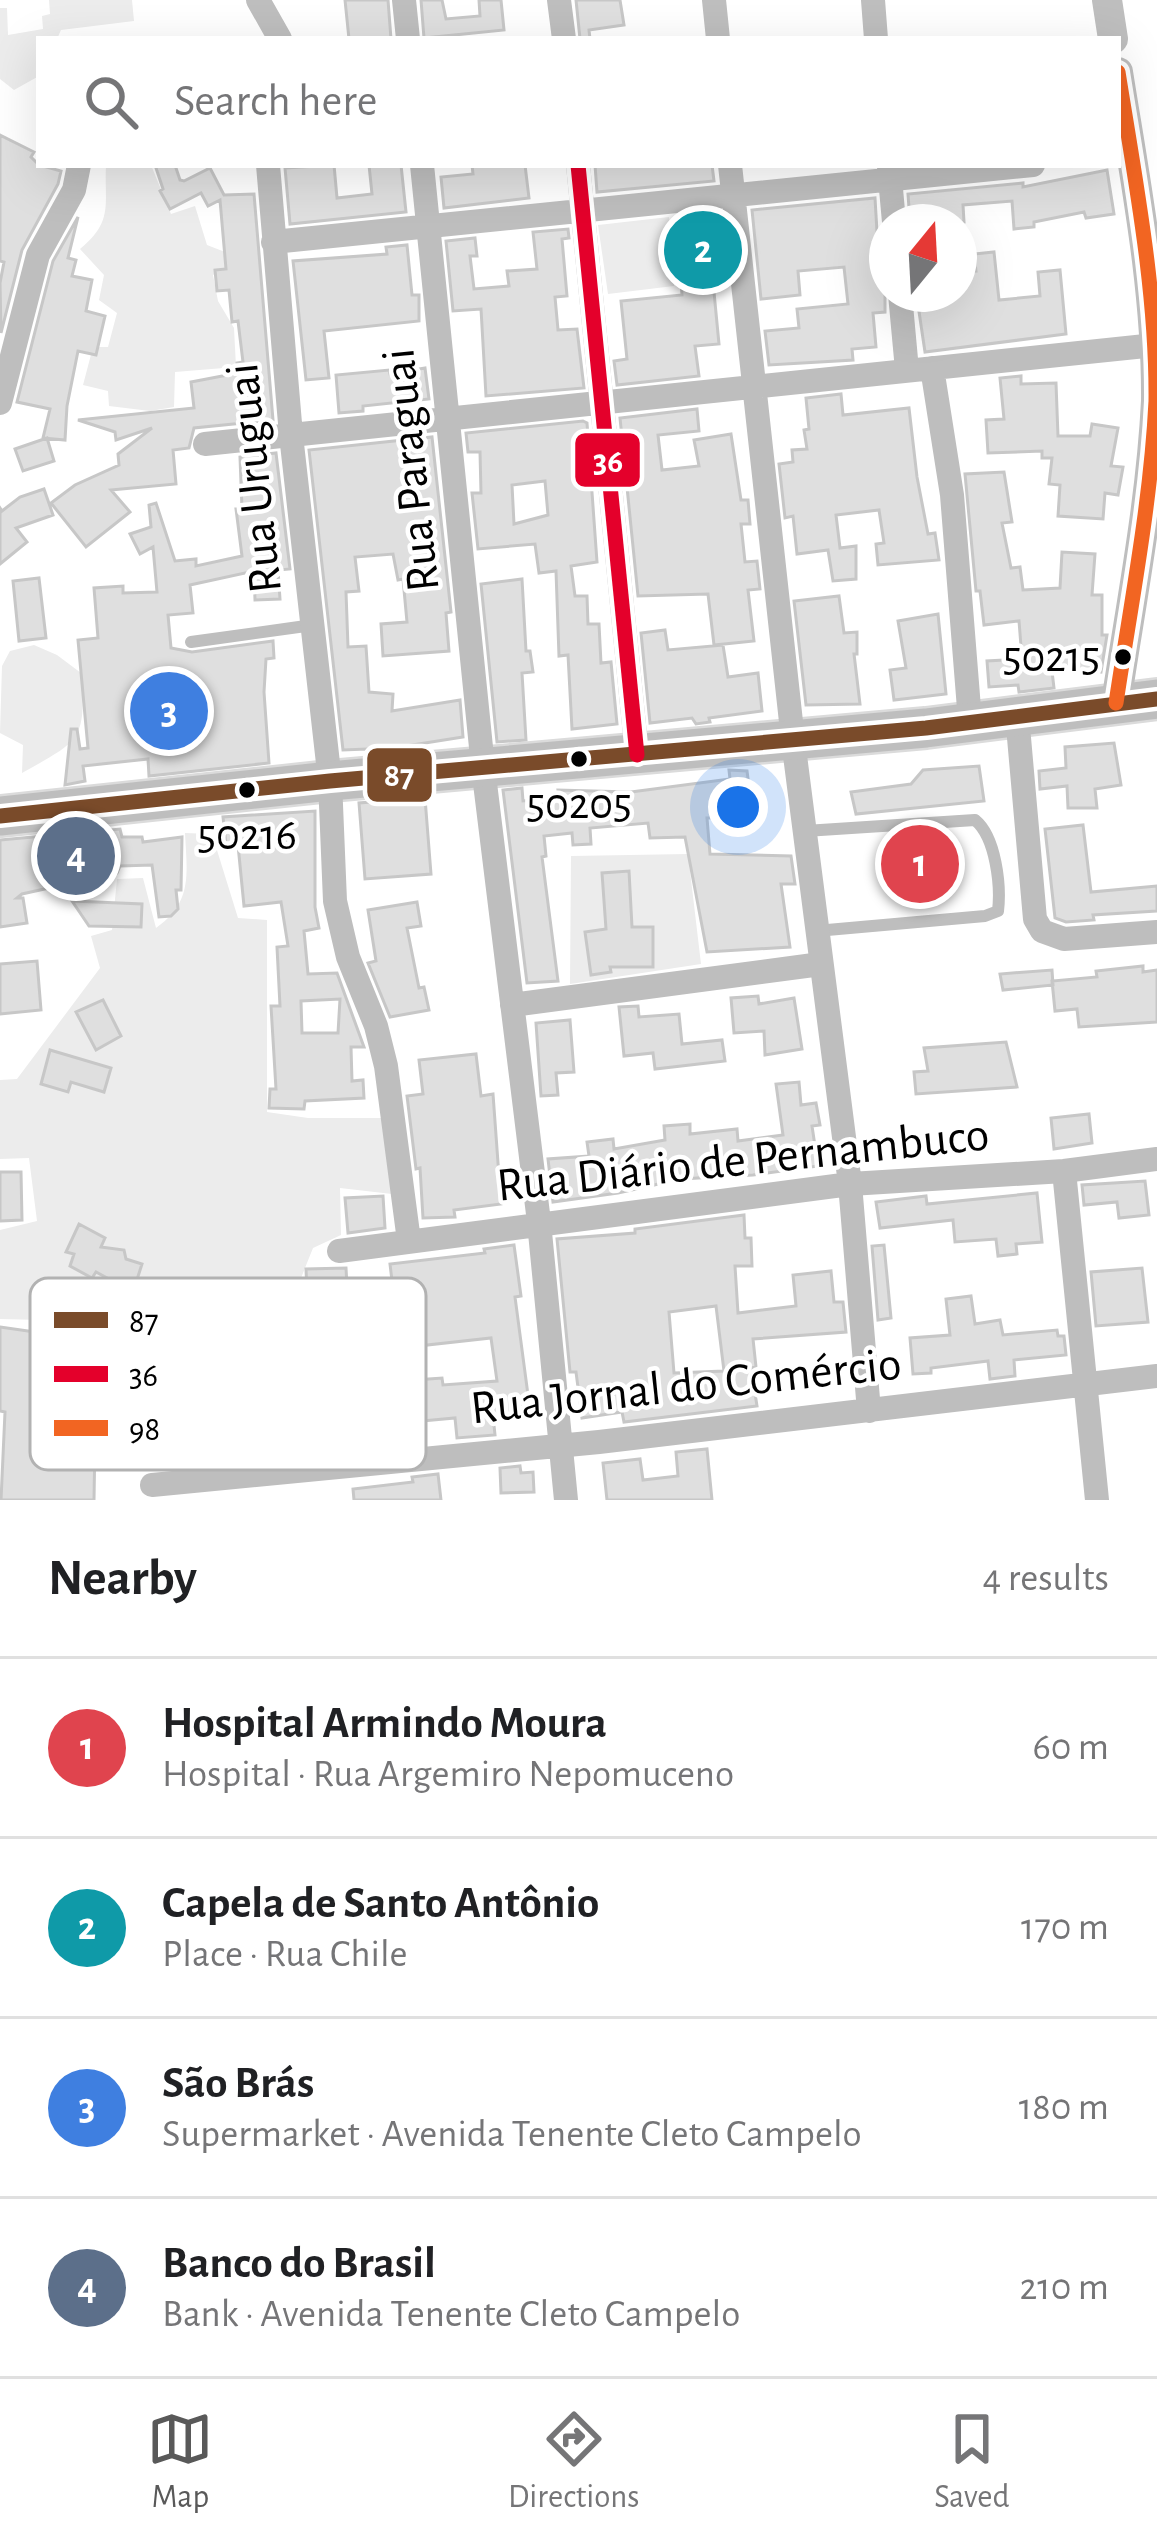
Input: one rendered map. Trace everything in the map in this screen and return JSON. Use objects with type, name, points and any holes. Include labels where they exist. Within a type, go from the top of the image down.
[{"type":"main road","points":[[0,816],[793,740],[1157,699]]},
{"type":"street","points":[[258,0],[279,36]]},
{"type":"street","points":[[404,0],[408,36]]},
{"type":"street","points":[[559,0],[563,36]]},
{"type":"street","points":[[714,0],[718,36]]},
{"type":"street","points":[[873,0],[876,36]]},
{"type":"street","points":[[1106,0],[1112,36]]},
{"type":"street","points":[[1116,703],[1156,400],[1155,345],[1121,108]]},
{"type":"street","points":[[0,403],[38,256],[74,190],[78,168]]},
{"type":"street","name":"Rua Uruguai","points":[[268,168],[291,435],[330,781],[335,901],[348,957],[376,1026],[386,1066],[410,1240]]},
{"type":"street","name":"Rua Paraguai","points":[[422,168],[483,767],[539,1222],[566,1500]]},
{"type":"street","points":[[578,168],[637,755]]},
{"type":"street","points":[[730,168],[793,740],[850,1184],[869,1411]]},
{"type":"street","points":[[273,242],[734,195],[889,172],[971,168]]},
{"type":"street","points":[[889,172],[892,204]]},
{"type":"street","points":[[905,312],[952,495],[970,721]]},
{"type":"street","points":[[206,444],[1155,345]]},
{"type":"street","points":[[1017,715],[1035,919],[1042,931],[1064,939],[1157,932]]},
{"type":"street","points":[[512,1005],[820,964]]},
{"type":"street","name":"Rua Diário de Pernambuco","points":[[339,1250],[850,1184],[1064,1171],[1157,1159]]},
{"type":"street","points":[[1064,1171],[1097,1500]]},
{"type":"street","name":"Rua Jornal do Comércio","points":[[426,1459],[1157,1376]]},
{"type":"street","name":"Rua Jornal do Comércio","points":[[152,1485],[310,1470]]},
{"type":"lane","points":[[191,642],[313,625]]},
{"type":"lane","points":[[804,832],[975,820],[988,834],[999,898],[998,911],[985,916],[816,932]]},
{"type":"shaded area","points":[[49,0],[132,0],[134,21],[36,36],[36,78],[14,90],[0,79],[0,8],[7,8],[8,35],[43,29],[42,16],[50,14]]},
{"type":"shaded area","points":[[106,168],[152,168],[171,214],[195,206],[207,245],[225,252],[227,268],[213,275],[218,301],[234,328],[236,367],[175,372],[174,407],[150,411],[109,406],[108,391],[83,385],[93,347],[108,347],[117,313],[99,300],[104,275],[80,249],[103,221]]},
{"type":"shaded area","points":[[669,217],[674,286],[608,294],[598,225]]},
{"type":"shaded area","points":[[34,645],[81,673],[82,713],[75,737],[67,745],[22,773],[23,745],[0,733],[2,666],[10,651]]},
{"type":"shaded area","points":[[185,833],[212,834],[238,918],[267,920],[267,1112],[308,1118],[385,1118],[392,1194],[340,1188],[341,1235],[313,1248],[301,1278],[30,1278],[30,1320],[0,1319],[0,1230],[37,1221],[29,1158],[0,1159],[0,1080],[17,1079],[100,968],[91,936],[112,930],[117,879],[143,878],[156,928],[182,897]]},
{"type":"shaded area","points":[[688,854],[701,964],[570,984],[571,856]]},
{"type":"building","points":[[345,0],[388,0],[391,36],[349,36]]},
{"type":"building","points":[[421,0],[442,0],[446,19],[480,16],[479,0],[501,0],[504,30],[424,36]]},
{"type":"building","points":[[576,0],[620,0],[624,25],[580,36]]},
{"type":"building","points":[[0,135],[34,152],[36,168],[61,171],[22,250],[1,333],[4,262],[0,261]]},
{"type":"building","points":[[156,168],[176,168],[184,181],[210,168],[224,195],[254,194],[273,420],[194,428],[189,448],[173,450],[176,484],[111,490],[130,512],[86,547],[51,503],[75,485],[119,465],[118,454],[152,428],[116,440],[115,432],[78,420],[194,408],[191,382],[238,373],[237,363],[243,362],[229,290],[217,291],[215,270],[226,269],[220,200],[208,206],[201,193],[170,209]]},
{"type":"building","points":[[285,168],[334,168],[337,198],[372,194],[369,168],[401,168],[406,212],[290,224]]},
{"type":"building","points":[[472,168],[525,168],[529,198],[444,208],[441,177],[473,174]]},
{"type":"building","points":[[595,168],[712,168],[714,181],[597,192]]},
{"type":"building","points":[[1107,170],[1114,214],[1086,218],[1084,212],[1014,229],[1012,201],[909,204],[908,194],[1023,183],[1023,187]]},
{"type":"building","points":[[875,198],[875,204],[869,204],[869,312],[885,312],[873,313],[876,347],[852,349],[853,360],[769,365],[765,331],[799,328],[797,309],[848,304],[844,267],[798,271],[800,295],[761,299],[752,210]]},
{"type":"building","points":[[719,213],[726,281],[713,282],[719,344],[695,346],[699,376],[617,385],[614,361],[627,359],[621,301],[682,295],[677,218]]},
{"type":"building","points":[[78,217],[68,258],[76,260],[72,276],[92,280],[86,311],[105,316],[96,355],[78,351],[65,440],[43,438],[50,409],[17,402],[53,261]]},
{"type":"building","points":[[568,229],[569,238],[562,239],[567,296],[555,297],[558,330],[577,329],[584,388],[486,396],[481,309],[453,311],[446,241],[475,238],[477,256],[470,256],[474,289],[509,286],[507,271],[537,269],[533,232]]},
{"type":"building","points":[[407,245],[412,295],[419,295],[419,321],[324,331],[329,378],[306,380],[293,261],[387,254],[386,247]]},
{"type":"building","points":[[994,252],[999,300],[1040,296],[1038,272],[1060,270],[1066,334],[925,352],[919,312],[977,312],[977,254]]},
{"type":"building","points":[[425,368],[429,399],[339,413],[336,375]]},
{"type":"building","points":[[1021,376],[1021,384],[1056,383],[1058,436],[1090,436],[1092,424],[1118,428],[1111,466],[1123,467],[1118,495],[1105,493],[1103,519],[1058,516],[1060,485],[1049,484],[1052,458],[1042,458],[1042,451],[988,453],[986,420],[1004,419],[1000,378]]},
{"type":"building","points":[[841,394],[843,415],[909,408],[928,534],[935,533],[939,560],[878,565],[876,544],[884,543],[879,510],[836,515],[840,548],[856,546],[856,579],[833,581],[828,550],[797,554],[793,516],[785,518],[779,464],[793,462],[792,450],[807,449],[806,398]]},
{"type":"building","points":[[697,409],[699,431],[658,435],[662,470],[699,466],[694,440],[731,434],[741,500],[748,500],[750,524],[741,524],[745,562],[757,561],[760,589],[748,590],[754,641],[714,645],[708,594],[638,596],[620,418]]},
{"type":"building","points":[[587,423],[597,562],[571,566],[575,596],[587,596],[588,624],[599,624],[601,663],[611,662],[617,724],[572,729],[568,655],[559,656],[556,571],[539,573],[535,544],[478,549],[472,493],[481,493],[480,452],[468,452],[466,433]],"holes":[[[545,481],[548,515],[514,524],[512,485]]]},
{"type":"building","points":[[432,437],[451,612],[446,613],[449,651],[383,656],[381,624],[407,622],[403,579],[398,580],[393,554],[355,557],[359,591],[346,592],[348,647],[366,646],[369,692],[393,694],[392,711],[460,700],[463,737],[368,752],[343,750],[309,450]]},
{"type":"building","points":[[47,438],[54,461],[23,471],[15,449]]},
{"type":"building","points":[[276,453],[290,569],[278,570],[280,599],[255,600],[254,571],[190,585],[193,613],[168,615],[171,648],[192,652],[273,641],[274,658],[266,659],[264,692],[269,763],[149,776],[148,759],[83,766],[85,781],[65,785],[71,729],[77,729],[80,749],[88,748],[78,640],[98,638],[94,588],[123,586],[123,593],[157,592],[153,547],[140,554],[130,534],[151,527],[149,505],[156,503],[175,561],[196,559],[196,566],[242,556],[236,509],[242,509],[240,457]]},
{"type":"building","points":[[1004,472],[1012,522],[1002,523],[1011,568],[1020,567],[1023,590],[1060,588],[1062,552],[1095,554],[1092,595],[1102,595],[1102,635],[1107,635],[1101,672],[1051,663],[1054,688],[1019,692],[1018,685],[989,687],[987,661],[1022,659],[1019,621],[984,625],[980,591],[976,591],[965,474]]},
{"type":"building","points":[[44,489],[53,515],[16,528],[27,542],[0,564],[0,508]]},
{"type":"building","points":[[39,578],[46,638],[19,641],[13,581]]},
{"type":"building","points":[[522,579],[526,651],[530,651],[533,672],[522,673],[526,740],[497,742],[481,584]]},
{"type":"building","points":[[839,596],[844,633],[857,632],[854,654],[860,704],[806,705],[794,601]]},
{"type":"building","points":[[938,614],[946,694],[894,700],[890,670],[906,668],[898,621]]},
{"type":"building","points":[[665,630],[668,650],[723,645],[728,677],[758,673],[762,711],[696,724],[692,718],[650,723],[641,633]]},
{"type":"building","points":[[1114,743],[1121,785],[1095,789],[1097,808],[1068,808],[1067,786],[1040,789],[1039,771],[1066,768],[1065,747]]},
{"type":"building","points":[[979,766],[984,801],[856,814],[851,792],[911,784],[923,770]]},
{"type":"building","points":[[729,770],[747,771],[753,817],[707,818],[710,854],[791,856],[795,884],[781,884],[790,947],[707,952],[685,837],[650,838],[648,823],[590,828],[591,844],[573,845],[572,833],[544,836],[546,856],[542,857],[558,981],[527,983],[503,790],[522,788],[523,801],[559,798],[558,790],[631,792],[730,779]]},
{"type":"building","points":[[425,798],[431,874],[365,879],[359,803]]},
{"type":"building","points":[[315,811],[319,928],[304,931],[308,974],[337,973],[364,1047],[351,1047],[352,1081],[363,1080],[364,1098],[305,1101],[304,1109],[269,1108],[270,1089],[276,1089],[271,1006],[280,1006],[277,947],[288,946],[281,902],[244,906],[238,845],[226,844],[223,817]],"holes":[[[340,999],[338,1033],[302,1033],[301,1001]]]},
{"type":"building","points":[[1083,825],[1091,892],[1157,886],[1157,911],[1093,915],[1094,920],[1066,922],[1055,918],[1045,829]]},
{"type":"building","points":[[120,829],[122,837],[142,837],[143,842],[182,837],[181,890],[176,890],[178,909],[171,916],[159,917],[152,865],[120,866],[117,873],[22,894],[17,898],[23,898],[27,923],[0,927],[0,840]]},
{"type":"building","points":[[629,871],[632,927],[653,927],[653,967],[610,967],[611,972],[591,975],[585,932],[606,929],[602,873]]},
{"type":"building","points":[[72,901],[142,904],[141,927],[89,926]]},
{"type":"building","points":[[417,902],[421,926],[407,928],[419,988],[424,987],[429,1010],[390,1017],[368,963],[376,961],[368,910]]},
{"type":"building","points":[[37,961],[41,1010],[0,1014],[0,964]]},
{"type":"building","points":[[1143,966],[1143,972],[1157,970],[1157,1022],[1079,1027],[1077,1009],[1055,1011],[1052,981]]},
{"type":"building","points":[[1052,970],[1053,985],[1003,990],[1000,974]]},
{"type":"building","points":[[758,996],[759,1004],[794,998],[802,1049],[765,1055],[764,1031],[734,1033],[731,998]]},
{"type":"building","points":[[103,1000],[121,1036],[96,1050],[76,1012]]},
{"type":"building","points":[[638,1006],[639,1017],[679,1014],[682,1044],[722,1040],[725,1061],[655,1069],[653,1053],[624,1056],[619,1007]]},
{"type":"building","points":[[570,1020],[574,1072],[556,1073],[558,1095],[541,1096],[536,1023]]},
{"type":"building","points":[[1006,1042],[1017,1087],[916,1094],[914,1072],[928,1071],[924,1048]]},
{"type":"building","points":[[50,1050],[111,1068],[104,1092],[71,1082],[68,1092],[41,1084]]},
{"type":"building","points":[[476,1054],[481,1096],[493,1094],[501,1204],[454,1210],[455,1217],[423,1218],[407,1096],[423,1094],[419,1060]]},
{"type":"building","points":[[799,1082],[801,1105],[816,1103],[820,1125],[812,1126],[818,1166],[663,1180],[618,1193],[553,1202],[548,1159],[589,1156],[587,1142],[613,1139],[614,1149],[665,1140],[664,1126],[690,1124],[690,1134],[737,1129],[738,1141],[783,1135],[776,1084]]},
{"type":"building","points":[[1089,1114],[1092,1143],[1054,1149],[1051,1118]]},
{"type":"building","points":[[0,1172],[21,1172],[22,1220],[0,1221]]},
{"type":"building","points":[[1145,1181],[1149,1215],[1119,1218],[1117,1202],[1084,1205],[1082,1185]]},
{"type":"building","points":[[1037,1193],[1042,1242],[1016,1244],[1017,1254],[998,1256],[996,1239],[955,1242],[953,1220],[880,1228],[876,1202],[926,1196],[927,1204]]},
{"type":"building","points":[[383,1196],[385,1228],[348,1233],[345,1198]]},
{"type":"building","points":[[744,1215],[752,1266],[735,1266],[738,1313],[796,1306],[793,1275],[831,1271],[834,1302],[843,1302],[846,1332],[753,1339],[756,1367],[751,1368],[757,1406],[624,1422],[622,1412],[582,1418],[576,1372],[570,1372],[557,1239],[635,1233],[635,1229]],"holes":[[[716,1306],[724,1371],[674,1373],[669,1312]]]},
{"type":"building","points":[[79,1224],[105,1238],[101,1247],[124,1250],[126,1259],[142,1264],[138,1278],[107,1278],[96,1272],[92,1278],[70,1266],[74,1254],[66,1252]]},
{"type":"building","points":[[514,1245],[521,1296],[515,1297],[530,1410],[493,1416],[495,1435],[457,1438],[455,1418],[426,1421],[426,1379],[442,1378],[443,1385],[497,1381],[491,1338],[426,1345],[426,1278],[392,1278],[390,1264],[485,1253],[484,1249]]},
{"type":"building","points":[[884,1245],[891,1318],[878,1320],[872,1246]]},
{"type":"building","points":[[346,1268],[347,1278],[306,1278],[306,1269]]},
{"type":"building","points":[[1142,1268],[1148,1322],[1096,1326],[1091,1272]]},
{"type":"building","points":[[971,1296],[975,1324],[1000,1320],[1003,1335],[1057,1330],[1058,1336],[1064,1336],[1066,1355],[1014,1360],[1015,1376],[990,1379],[988,1361],[913,1374],[910,1338],[950,1335],[946,1299]]},
{"type":"building","points":[[0,1327],[30,1331],[30,1470],[94,1470],[94,1500],[1,1500],[5,1412],[0,1411]]},
{"type":"building","points":[[707,1449],[712,1500],[607,1500],[603,1463],[640,1459],[643,1480],[678,1476],[676,1452]]},
{"type":"building","points":[[520,1466],[521,1473],[533,1472],[534,1492],[501,1493],[500,1468]]},
{"type":"building","points":[[438,1474],[441,1500],[354,1500],[353,1489]]},
{"type":"transit line","name":"98","points":[[1116,703],[1145,515],[1156,401],[1149,277],[1121,90]]},
{"type":"transit line","name":"36","points":[[578,168],[637,755]]},
{"type":"transit line","name":"87","points":[[0,816],[330,781],[926,728],[1157,699]]},
{"type":"place","name":"Capela de Santo Antônio","points":[[703,250]]},
{"type":"place","name":"50215","points":[[1123,657]]},
{"type":"place","name":"São Brás","points":[[169,711]]},
{"type":"place","name":"50205","points":[[579,759]]},
{"type":"place","name":"50216","points":[[247,790]]},
{"type":"place","name":"Banco do Brasil","points":[[76,856]]},
{"type":"place","name":"Hospital Armindo Moura","points":[[920,864]]}]
